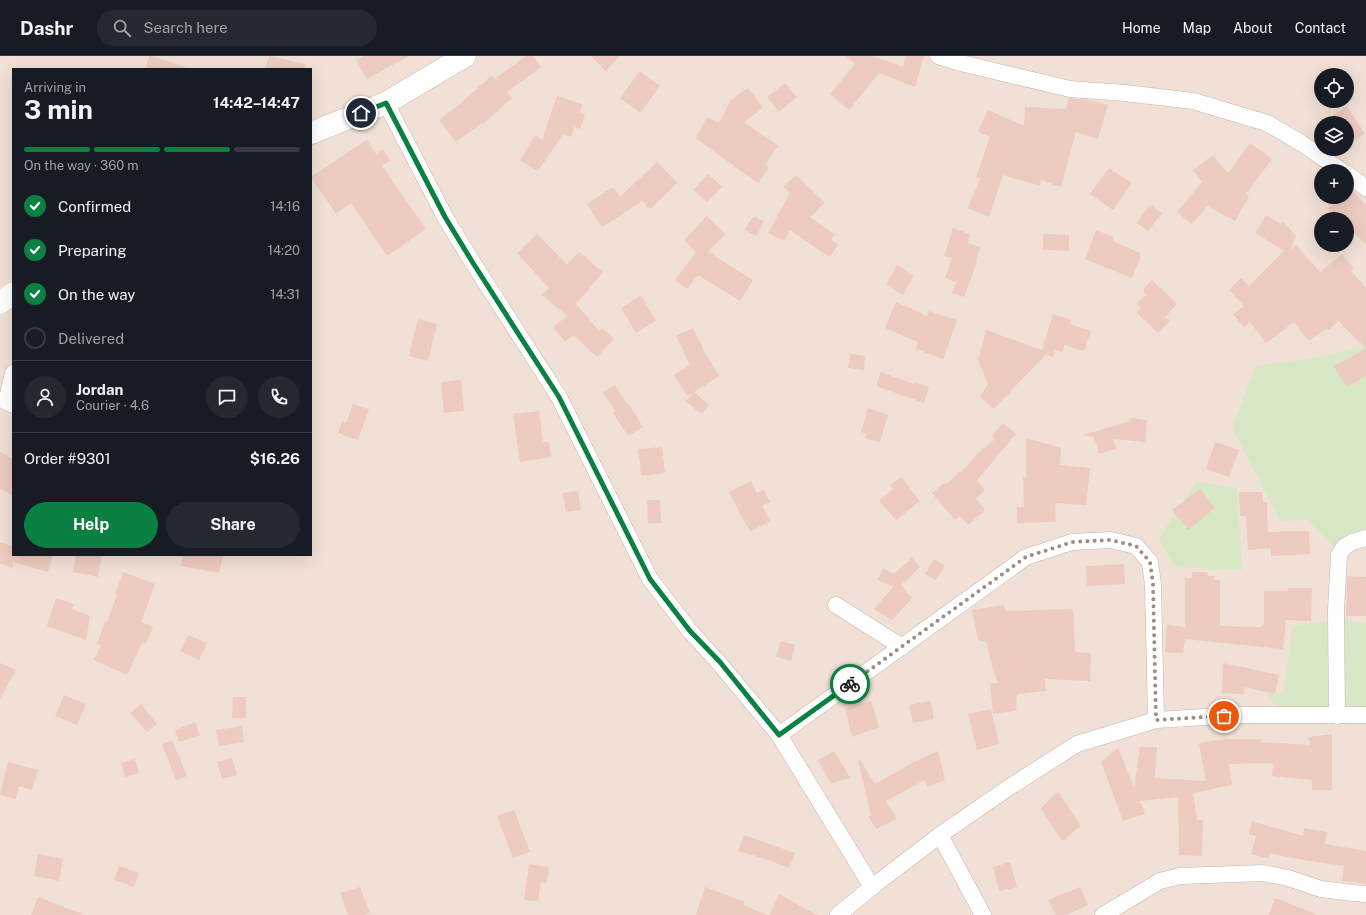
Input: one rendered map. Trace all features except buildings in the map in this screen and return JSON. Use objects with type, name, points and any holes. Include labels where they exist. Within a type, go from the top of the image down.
[{"type":"main road","points":[[312,134],[386,103],[465,56]]},
{"type":"main road","points":[[0,303],[12,294]]},
{"type":"street","points":[[938,56],[965,64],[1070,89],[1125,93],[1193,101],[1267,123],[1302,143],[1332,164]]},
{"type":"street","points":[[386,103],[445,217],[559,397],[650,579],[690,631],[720,662],[779,735],[872,887]]},
{"type":"street","points":[[1354,179],[1366,188]]},
{"type":"street","points":[[12,377],[6,402],[12,405]]},
{"type":"street","points":[[1337,716],[1336,610],[1339,555],[1344,547],[1352,542],[1366,538]]},
{"type":"street","points":[[779,735],[1026,557],[1072,542],[1111,540],[1136,546],[1150,562],[1153,584],[1156,720]]},
{"type":"street","points":[[836,605],[902,646]]},
{"type":"street","points":[[838,915],[940,835],[1008,788],[1077,744],[1156,720],[1238,714],[1337,716],[1366,715]]},
{"type":"street","points":[[940,835],[983,915]]},
{"type":"street","points":[[1103,915],[1160,881],[1180,876],[1263,873],[1288,878],[1321,889],[1366,894]]},
{"type":"shaded area","points":[[0,56],[1366,56],[1366,915],[0,915]]},
{"type":"green space","points":[[1366,345],[1366,534],[1334,547],[1308,520],[1280,521],[1232,427],[1256,366],[1319,357]]},
{"type":"green space","points":[[1197,481],[1237,488],[1242,570],[1175,567],[1159,538]]},
{"type":"green space","points":[[1343,620],[1366,623],[1366,708],[1344,708]]},
{"type":"green space","points":[[1329,621],[1331,709],[1279,710],[1265,693],[1283,694],[1293,626]]},
{"type":"way so far","points":[[850,684],[1026,557],[1072,542],[1111,540],[1136,546],[1150,562],[1153,584],[1156,720],[1224,716]]},
{"type":"route","points":[[361,113],[386,103],[445,217],[559,397],[650,579],[690,631],[720,662],[779,735],[850,684]]}]
